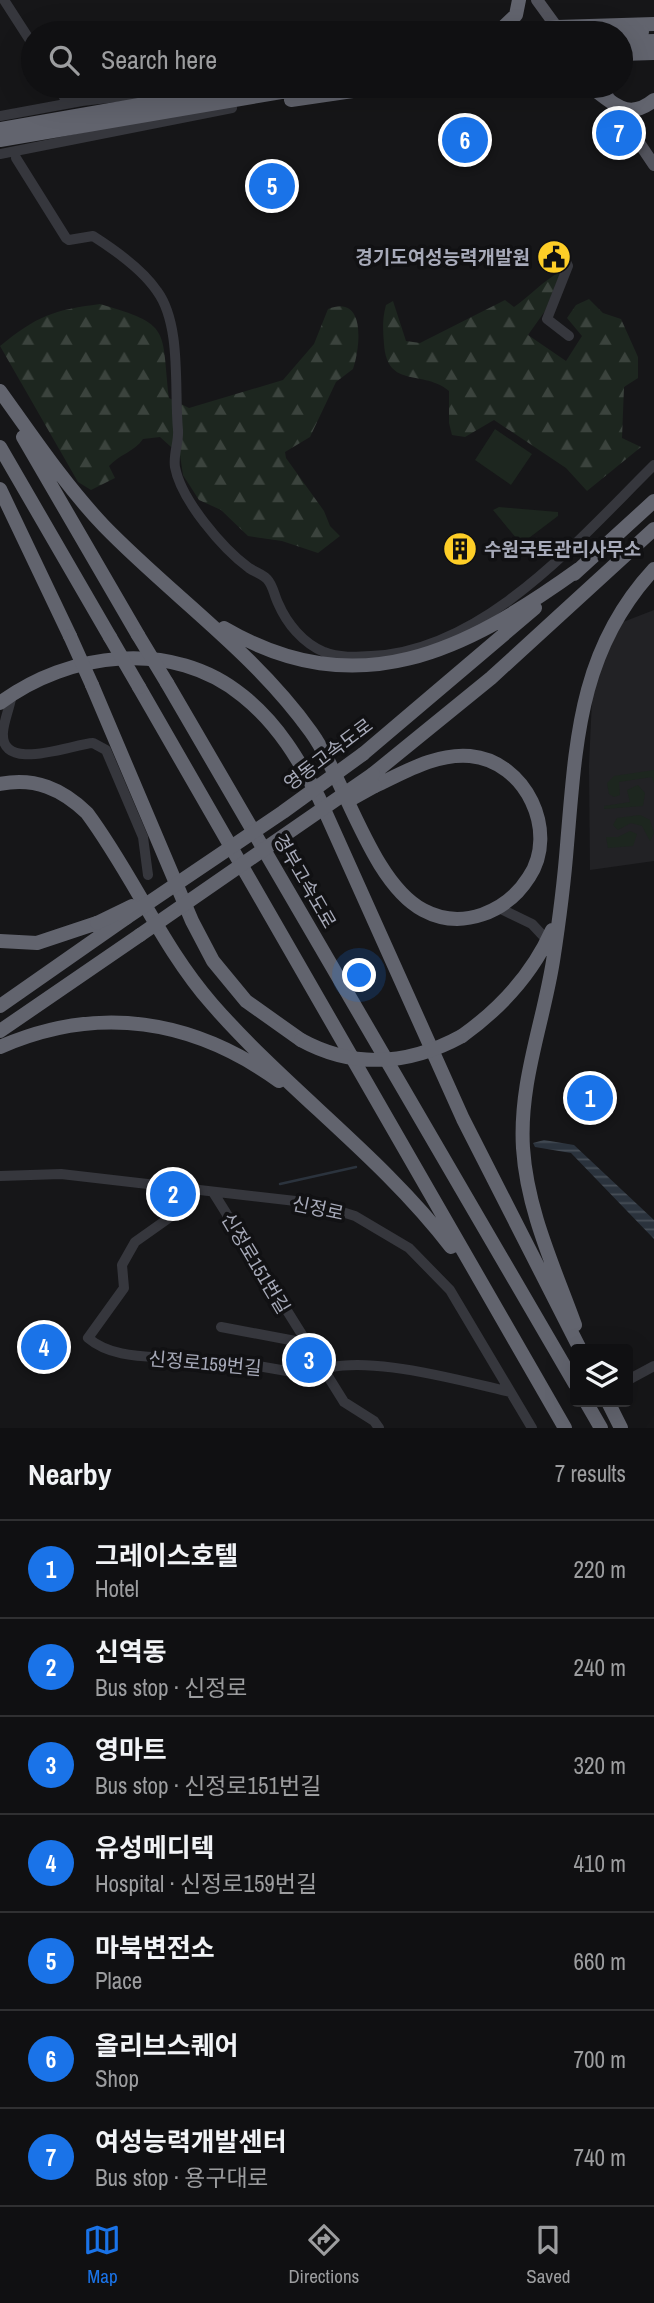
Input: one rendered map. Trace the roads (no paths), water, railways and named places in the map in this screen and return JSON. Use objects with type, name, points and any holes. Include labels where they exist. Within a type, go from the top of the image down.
[{"type":"highway","points":[[510,21],[516,15],[519,0]]},
{"type":"highway","points":[[139,104],[165,98]]},
{"type":"highway","points":[[0,129],[175,98]]},
{"type":"highway","points":[[0,139],[248,98]]},
{"type":"highway","points":[[150,115],[232,108],[302,98]]},
{"type":"highway","points":[[604,98],[619,110],[632,112],[654,100]]},
{"type":"highway","points":[[0,391],[86,506],[250,661],[296,710],[327,757],[382,867],[402,893],[426,912],[446,918],[466,919],[499,908],[524,886],[537,864],[540,849],[539,818],[518,781],[494,763],[461,756],[426,763],[374,780]]},
{"type":"highway","name":"경부고속도로","points":[[0,398],[570,1375]]},
{"type":"highway","points":[[0,447],[565,1428]]},
{"type":"highway","points":[[0,489],[71,636],[192,921],[213,961],[246,1001],[301,1040],[334,1056],[376,1061],[424,1054],[462,1037],[510,996],[547,940],[560,908],[564,885]]},
{"type":"highway","name":"영동고속도로","points":[[0,1006],[363,754],[476,661],[654,501]]},
{"type":"highway","points":[[0,1031],[298,828],[374,780],[491,678],[654,529]]},
{"type":"highway","points":[[192,607],[251,644],[275,653],[322,664],[375,666],[422,657],[477,635],[579,569]]},
{"type":"highway","points":[[580,1344],[537,1224],[523,1149],[525,1086],[552,964],[564,885],[577,733],[585,693],[597,656],[611,630],[627,602],[654,569]]},
{"type":"highway","points":[[6,699],[43,676],[72,666],[127,657],[148,659],[204,673],[223,683],[241,694],[274,726],[297,758],[319,798],[463,1119],[579,1344]]},
{"type":"highway","points":[[0,784],[25,782],[47,786],[68,796],[87,813],[175,955],[205,996],[429,1219],[494,1308]]},
{"type":"highway","points":[[0,941],[37,943],[97,923],[172,888]]},
{"type":"highway","points":[[0,1047],[52,1028],[75,1024],[100,1021],[159,1026],[207,1041],[260,1067],[332,1122]]},
{"type":"highway","points":[[589,1407],[601,1428]]},
{"type":"highway","points":[[610,1407],[621,1428]]},
{"type":"main road","points":[[537,0],[552,21]]},
{"type":"main road","points":[[610,98],[654,165]]},
{"type":"street","points":[[4,0],[21,26]]},
{"type":"street","points":[[0,116],[108,98]]},
{"type":"street","points":[[0,154],[232,108]]},
{"type":"street","points":[[16,158],[65,238],[69,240],[93,236],[123,258],[156,289],[168,318],[176,365],[175,412],[178,433],[174,466],[179,479],[201,520],[248,568],[270,583],[286,618],[296,632],[324,652],[351,657],[410,650],[482,618],[558,558],[654,465]]},
{"type":"street","points":[[559,247],[568,265],[547,319],[569,336]]},
{"type":"street","points":[[6,699],[3,732],[7,747],[12,752],[37,755],[93,743],[106,750],[143,837],[148,875]]},
{"type":"street","points":[[499,908],[532,925],[547,940]]},
{"type":"street","name":"신정로","points":[[0,1176],[61,1174],[334,1208],[355,1216],[409,1248],[450,1290],[532,1428]]},
{"type":"street","name":"신정로159번길","points":[[186,1189],[183,1208],[135,1242],[122,1265],[124,1288],[110,1310],[99,1319],[88,1338],[96,1345],[140,1358],[185,1359],[248,1370],[258,1366],[310,1376],[323,1367],[374,1366],[510,1392]]},
{"type":"street","name":"신정로151번길","points":[[213,1192],[344,1402],[374,1421],[379,1428]]},
{"type":"street","points":[[221,1327],[306,1343]]},
{"type":"street","points":[[633,1377],[654,1366]]},
{"type":"waterway","points":[[280,1184],[356,1167]]},
{"type":"place","name":"여성능력개발센터","points":[[619,133]]},
{"type":"place","name":"올리브스퀘어","points":[[465,140]]},
{"type":"place","name":"마북변전소","points":[[272,186]]},
{"type":"place","name":"경기도여성능력개발원","points":[[554,257]]},
{"type":"place","name":"수원국토관리사무소","points":[[460,549]]},
{"type":"place","name":"그레이스호텔","points":[[590,1098]]},
{"type":"place","name":"신역동","points":[[173,1194]]},
{"type":"place","name":"유성메디텍","points":[[44,1347]]},
{"type":"place","name":"영마트","points":[[309,1360]]}]
